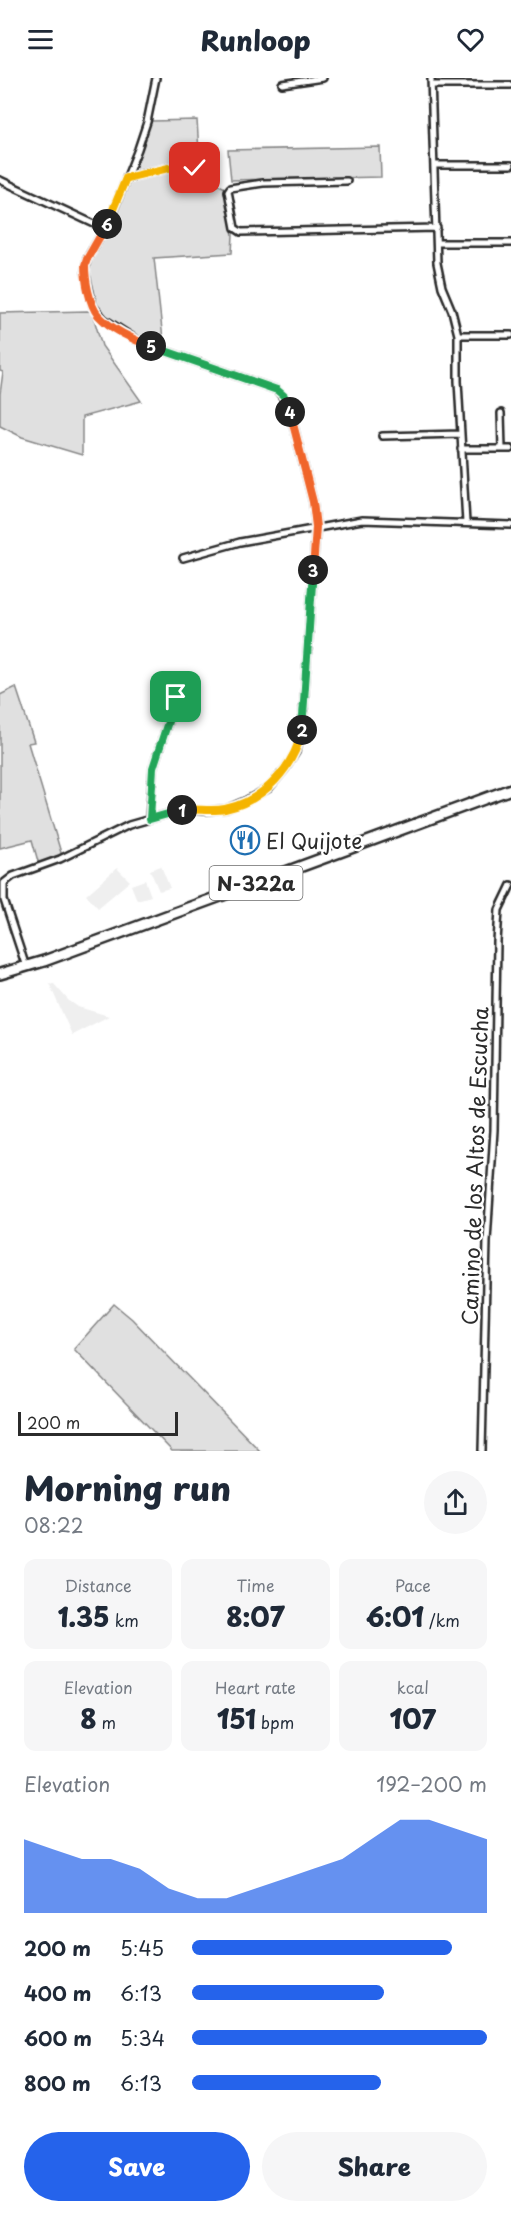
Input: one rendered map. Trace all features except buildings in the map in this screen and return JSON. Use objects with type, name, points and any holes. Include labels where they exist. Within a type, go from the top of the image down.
[{"type":"highway","name":"N-322a","points":[[0,974],[26,967],[511,789]]},
{"type":"street","points":[[26,967],[4,900],[2,882],[60,859],[129,825],[185,809],[204,811],[226,809],[247,800],[269,788],[296,752],[302,731],[316,527],[313,502],[288,404],[284,396],[268,386],[140,342],[98,314],[93,306],[85,265],[105,229],[126,178],[147,122],[156,78]]},
{"type":"street","points":[[282,84],[323,78]]},
{"type":"street","points":[[466,523],[461,449],[458,335],[437,263],[431,81],[511,84]]},
{"type":"street","points":[[435,165],[511,165]]},
{"type":"street","points":[[126,178],[177,166],[195,168]]},
{"type":"street","points":[[0,180],[105,229]]},
{"type":"street","points":[[347,181],[263,183],[230,188],[228,190],[235,228],[242,232],[437,228]]},
{"type":"street","points":[[437,243],[511,243]]},
{"type":"street","points":[[458,335],[511,335]]},
{"type":"street","points":[[501,413],[502,448]]},
{"type":"street","points":[[382,436],[461,434]]},
{"type":"street","points":[[461,449],[511,449]]},
{"type":"street","points":[[183,558],[240,542],[362,520],[511,525]]},
{"type":"street","points":[[150,819],[153,768],[176,697]]},
{"type":"street","name":"Camino de los Altos de Escucha","points":[[482,1451],[487,1240],[494,1130],[497,942],[499,910],[511,885]]},
{"type":"shaded area","points":[[197,120],[200,168],[182,161],[133,175],[151,121]]},
{"type":"shaded area","points":[[380,147],[381,177],[231,180],[228,150]]},
{"type":"shaded area","points":[[175,168],[191,170],[225,188],[233,235],[232,253],[154,258],[164,348],[137,338],[101,314],[95,304],[88,271],[90,256],[105,234],[129,181]]},
{"type":"shaded area","points":[[92,312],[102,346],[141,401],[82,417],[82,455],[22,437],[0,426],[3,372],[0,371],[0,313]]},
{"type":"shaded area","points":[[16,687],[34,742],[28,743],[62,856],[39,865],[32,840],[0,848],[0,695]]},
{"type":"shaded area","points":[[161,866],[170,888],[159,891],[150,870]]},
{"type":"shaded area","points":[[117,868],[130,881],[98,908],[86,895]]},
{"type":"shaded area","points":[[145,880],[151,896],[137,900],[131,885]]},
{"type":"shaded area","points":[[49,983],[54,984],[68,1000],[78,1007],[109,1016],[72,1035]]},
{"type":"shaded area","points":[[114,1304],[132,1319],[260,1451],[172,1451],[74,1349]]},
{"type":"place","name":"El Quijote","points":[[245,840]]},
{"type":"route","points":[[176,697],[153,768],[150,819],[185,809],[204,811],[226,809],[269,788],[296,752],[302,731],[316,527],[313,502],[284,396],[268,386],[140,342],[104,319],[93,306],[85,265],[110,219],[126,178],[177,166],[195,168]]}]
